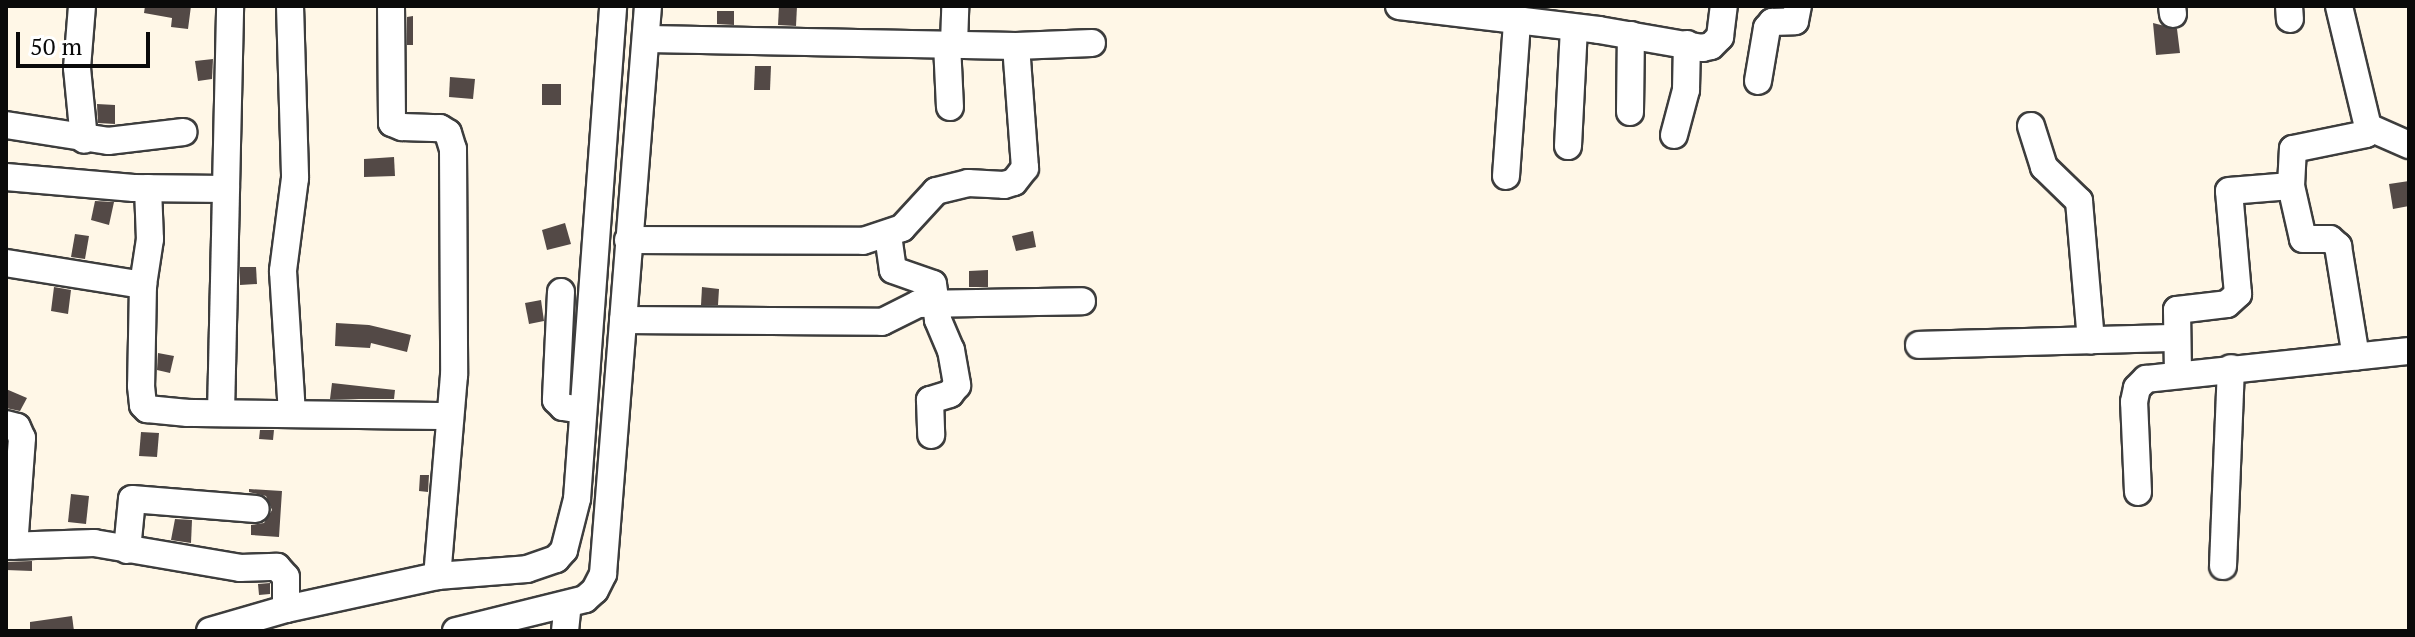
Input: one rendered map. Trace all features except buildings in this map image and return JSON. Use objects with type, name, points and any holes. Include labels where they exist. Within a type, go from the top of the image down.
[{"type":"street","points":[[82,6],[77,68],[84,140]]},
{"type":"street","points":[[221,413],[230,6]]},
{"type":"street","points":[[290,6],[295,178],[283,271],[292,414]]},
{"type":"street","points":[[391,6],[392,123],[402,127],[440,128],[448,133],[453,149],[454,375],[448,416],[437,576]]},
{"type":"street","points":[[210,631],[286,609],[437,576],[527,569],[556,559],[571,533],[613,6]]},
{"type":"street","points":[[456,631],[585,599],[595,590],[606,558],[628,240],[648,39],[648,6]]},
{"type":"street","points":[[950,107],[955,6]]},
{"type":"street","points":[[1399,6],[1711,46],[1724,28],[1724,6]]},
{"type":"street","points":[[1758,81],[1767,28],[1772,22],[1795,21],[1798,6]]},
{"type":"street","points":[[2339,6],[2368,127],[2363,137],[2293,149],[2291,186],[2303,239],[2330,239],[2338,246],[2356,357]]},
{"type":"street","points":[[1506,176],[1517,23]]},
{"type":"street","points":[[1568,146],[1574,28]]},
{"type":"street","points":[[1630,112],[1631,35]]},
{"type":"street","points":[[648,39],[1016,46],[1092,43]]},
{"type":"street","points":[[609,43],[645,68]]},
{"type":"street","points":[[1674,135],[1686,90],[1687,44]]},
{"type":"street","points":[[628,240],[863,241],[888,235],[910,222],[928,196],[936,191],[968,183],[1004,185],[1023,175],[1016,46]]},
{"type":"street","points":[[6,125],[84,140],[131,140],[183,132]]},
{"type":"street","points":[[2031,126],[2044,167],[2079,201],[2091,340]]},
{"type":"street","points":[[2368,127],[2409,145]]},
{"type":"street","points":[[6,177],[148,188],[226,189]]},
{"type":"street","points":[[2178,374],[2177,310],[2227,304],[2238,294],[2227,196],[2229,191],[2291,186]]},
{"type":"street","points":[[148,188],[150,239],[143,285],[143,405],[159,411],[448,416]]},
{"type":"street","points":[[888,235],[893,270],[930,281],[941,328],[951,350],[957,385],[950,394],[930,400],[931,435]]},
{"type":"street","points":[[8,269],[143,285]]},
{"type":"street","points":[[561,292],[556,400],[563,407],[583,410]]},
{"type":"street","points":[[623,320],[882,322],[898,316],[911,306],[1082,301]]},
{"type":"street","points":[[1919,345],[2176,338]]},
{"type":"street","points":[[2138,492],[2137,388],[2146,379],[2409,351]]},
{"type":"street","points":[[2223,566],[2231,368]]},
{"type":"street","points":[[6,424],[17,427],[22,438],[10,546],[94,543],[240,568],[277,567],[286,577],[286,609]]},
{"type":"street","points":[[127,550],[132,499],[256,509]]},
{"type":"street","points":[[565,631],[568,604]]}]
